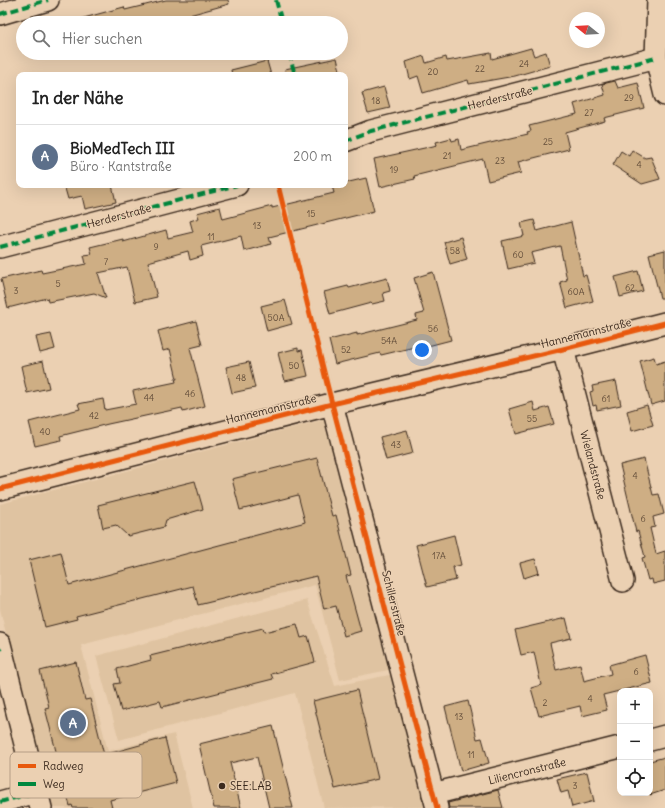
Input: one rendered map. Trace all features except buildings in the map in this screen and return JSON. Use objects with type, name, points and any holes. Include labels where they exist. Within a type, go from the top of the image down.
[{"type":"street","points":[[0,14],[48,0]]},
{"type":"street","points":[[658,0],[656,58],[665,95]]},
{"type":"street","name":"Herderstraße","points":[[348,140],[371,131],[656,58]]},
{"type":"street","name":"Herderstraße","points":[[0,247],[226,188]]},
{"type":"street","name":"Hannemannstraße","points":[[0,489],[332,404],[563,350],[665,322]]},
{"type":"street","name":"Wielandstraße","points":[[563,350],[624,581]]},
{"type":"street","name":"Schillerstraße","points":[[332,404],[435,801]]},
{"type":"street","points":[[0,647],[27,752]]},
{"type":"street","points":[[653,739],[665,736]]},
{"type":"street","name":"Liliencronstraße","points":[[435,801],[617,748]]},
{"type":"street","points":[[0,802],[39,800]]},
{"type":"shaded area","points":[[330,418],[393,669],[340,680],[315,585],[81,645],[108,751],[174,734],[193,808],[49,808],[47,798],[142,798],[142,752],[35,752],[0,609],[0,504]]},
{"type":"shaded area","points":[[307,600],[335,686],[394,674],[429,807],[324,808],[295,693],[119,740],[96,656]]},
{"type":"marked path","points":[[0,14],[48,0]]},
{"type":"marked path","points":[[276,0],[280,16]]},
{"type":"marked path","points":[[348,140],[371,131],[656,58]]},
{"type":"marked path","points":[[291,60],[294,72]]},
{"type":"marked path","points":[[0,247],[226,188]]},
{"type":"marked path","points":[[0,802],[15,798]]},
{"type":"cycle path","points":[[279,188],[328,388],[437,808]]},
{"type":"cycle path","points":[[0,489],[332,404],[665,323]]},
{"type":"place","name":"BioMedTech III","points":[[73,723]]},
{"type":"place","name":"SEE:LAB","points":[[222,786]]}]
